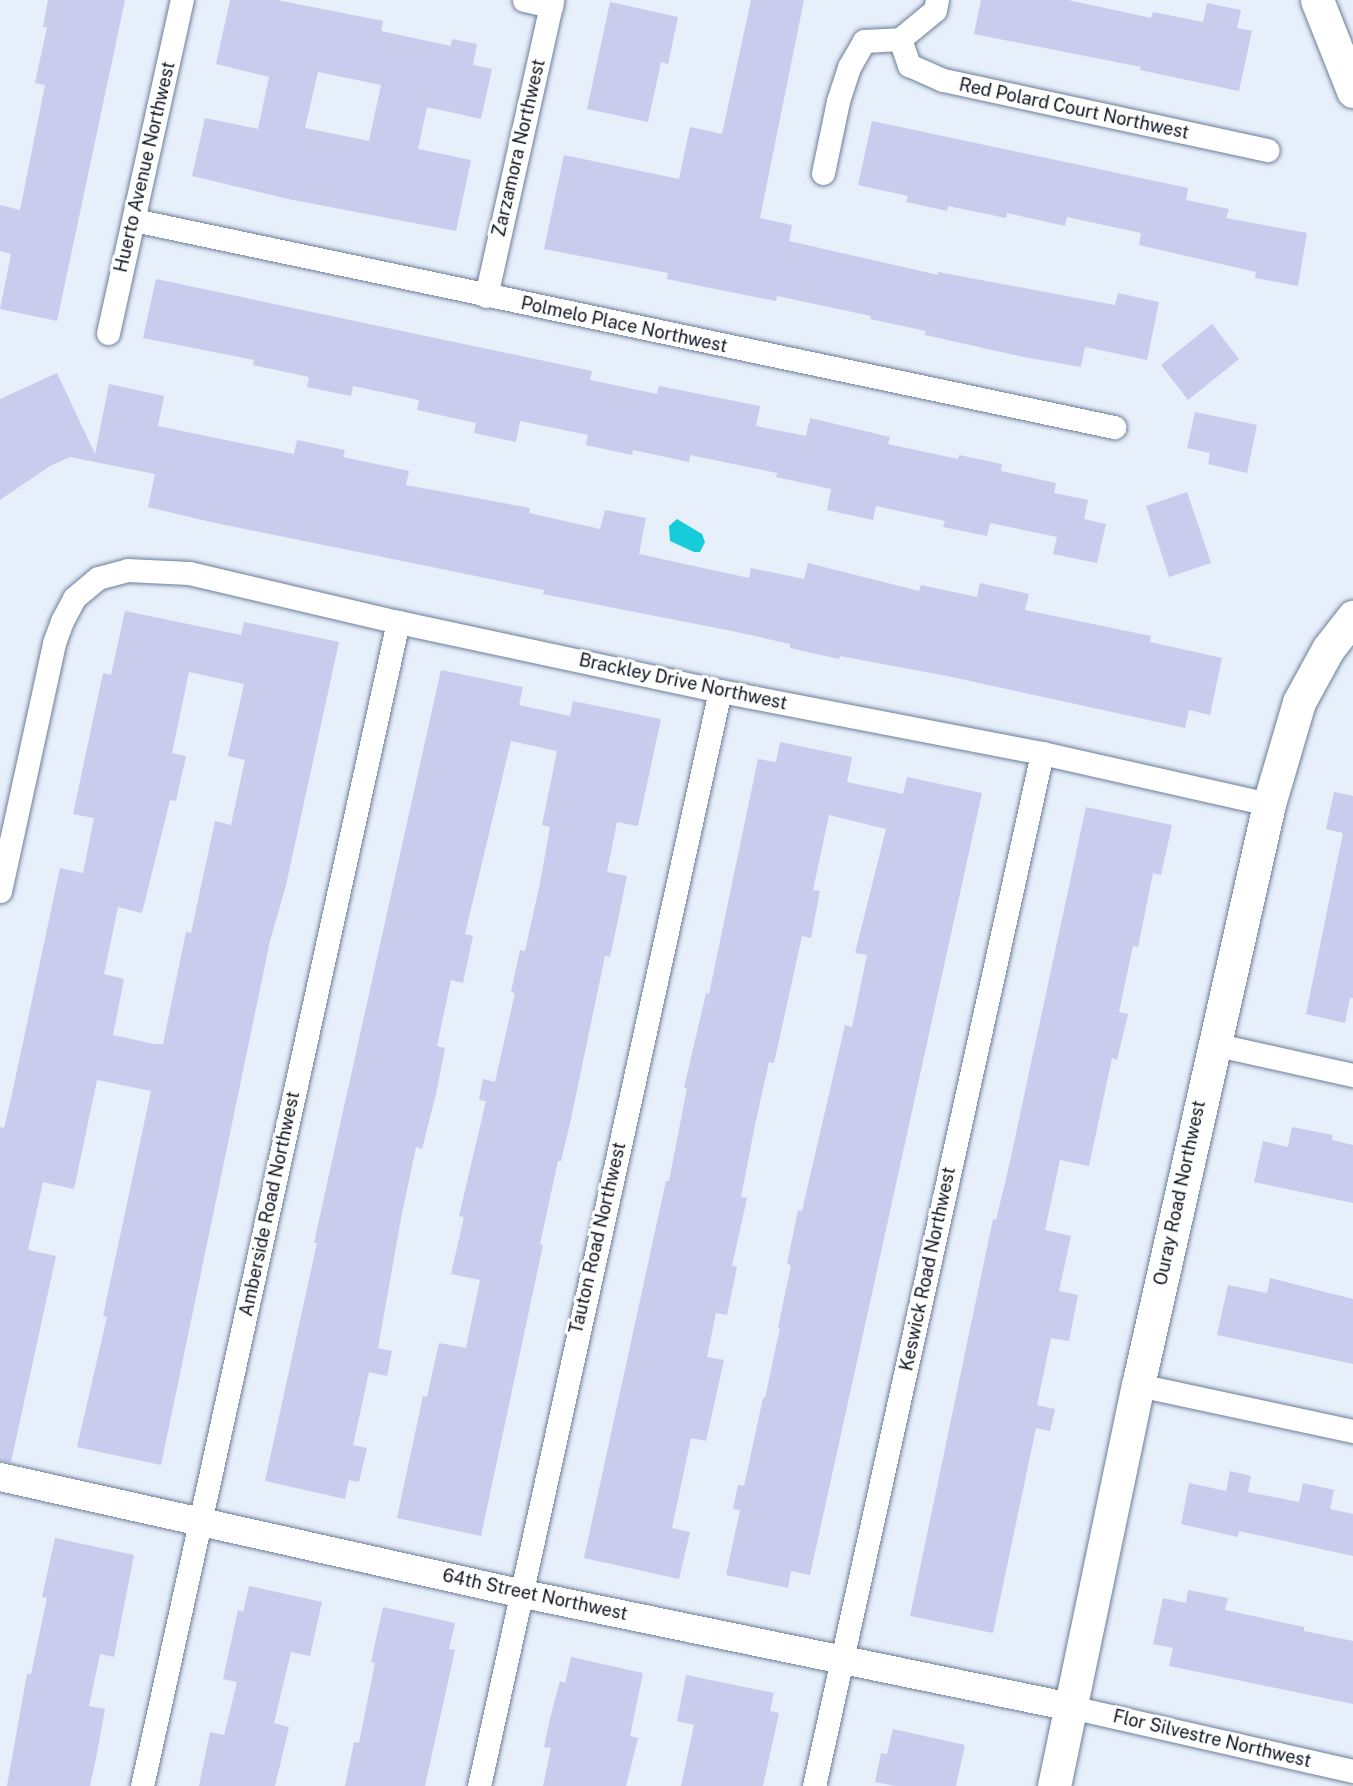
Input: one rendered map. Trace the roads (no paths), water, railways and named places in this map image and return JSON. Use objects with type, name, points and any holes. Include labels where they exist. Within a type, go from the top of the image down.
[{"type":"main road","points":[[1317,0],[1353,91]]},
{"type":"main road","name":"Ouray Road Northwest","points":[[1054,1786],[1138,1385],[1269,804],[1299,702],[1328,649],[1353,617]]},
{"type":"street","name":"Huerto Avenue Northwest","points":[[108,333],[182,0]]},
{"type":"street","points":[[524,0],[551,3]]},
{"type":"street","points":[[823,173],[838,101],[854,58],[864,41],[901,39],[935,10],[937,0]]},
{"type":"street","name":"Zarzamora Northwest","points":[[486,296],[551,3]]},
{"type":"street","name":"Red Polard Court Northwest","points":[[901,39],[909,65],[943,80],[1269,150]]},
{"type":"street","name":"Polmelo Place Northwest","points":[[134,220],[1114,427]]},
{"type":"street","name":"Brackley Drive Northwest","points":[[0,891],[54,643],[74,598],[98,578],[127,570],[189,573],[398,622],[720,691],[1042,753],[1269,804]]},
{"type":"street","name":"Amberside Road Northwest","points":[[142,1786],[398,622]]},
{"type":"street","name":"Tauton Road Northwest","points":[[479,1786],[519,1593],[720,691]]},
{"type":"street","name":"Keswick Road Northwest","points":[[814,1786],[1042,753]]},
{"type":"street","points":[[1213,1044],[1353,1075]]},
{"type":"street","points":[[1138,1385],[1353,1431]]},
{"type":"street","name":"64th Street Northwest","points":[[0,1477],[519,1593],[1070,1707]]},
{"type":"street","name":"Flor Silvestre Northwest","points":[[1070,1707],[1353,1771]]},
{"type":"water","points":[[677,519],[702,534],[705,542],[700,552],[670,541],[669,526]]}]
